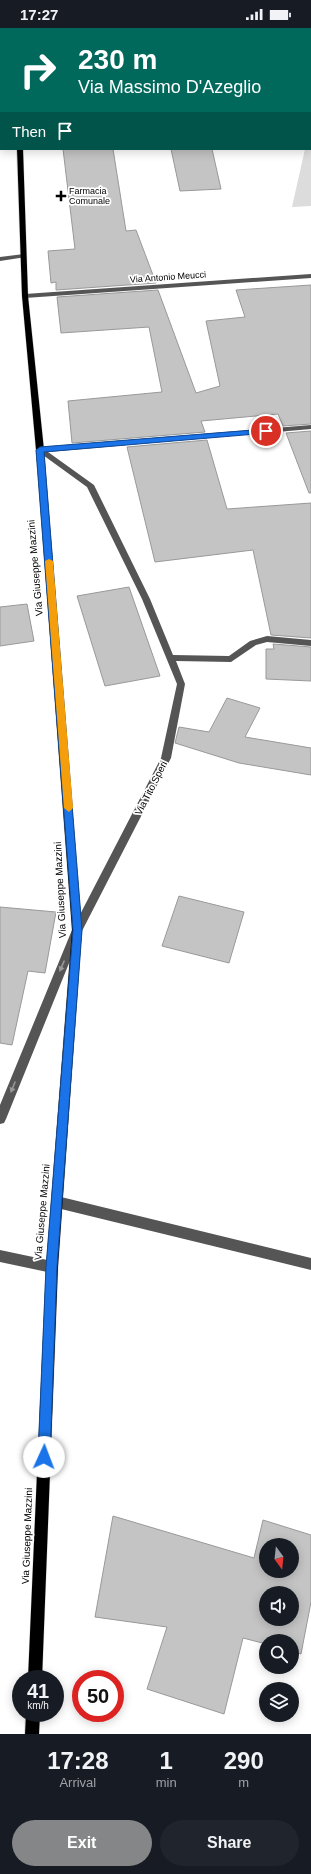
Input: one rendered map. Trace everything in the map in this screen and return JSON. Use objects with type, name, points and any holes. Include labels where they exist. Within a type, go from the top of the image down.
[{"type":"main road","name":"Via Giuseppe Mazzini","points":[[20,150],[25,296],[40,450],[77,930],[52,1267],[35,1670]]},
{"type":"main road","points":[[32,1734],[33,1722]]},
{"type":"street","points":[[0,259],[24,256]]},
{"type":"street","name":"Via Antonio Meucci","points":[[25,296],[311,276]]},
{"type":"street","points":[[40,450],[311,427]]},
{"type":"street","name":"Via Tito Speri","points":[[0,1119],[77,930],[166,758],[181,684],[146,599],[90,485],[40,450]]},
{"type":"street","points":[[170,658],[218,660],[231,659],[253,643],[267,639],[311,643]]},
{"type":"street","points":[[57,1202],[311,1264]]},
{"type":"street","points":[[0,1256],[52,1267]]},
{"type":"shaded area","points":[[305,150],[311,150],[311,206],[292,207]]},
{"type":"building","points":[[63,150],[113,150],[126,231],[136,230],[156,283],[56,290],[56,282],[51,283],[48,251],[75,249]]},
{"type":"building","points":[[171,150],[212,150],[221,189],[180,191]]},
{"type":"building","points":[[311,285],[311,424],[283,426],[278,414],[201,421],[205,432],[72,443],[68,401],[162,392],[149,327],[61,333],[57,297],[158,290],[196,393],[220,386],[206,321],[245,317],[236,290]]},
{"type":"building","points":[[311,431],[311,493],[309,493],[286,433]]},
{"type":"building","points":[[207,440],[227,509],[311,503],[311,638],[271,635],[253,550],[155,562],[127,447]]},
{"type":"building","points":[[129,587],[160,676],[105,686],[77,596]]},
{"type":"building","points":[[27,604],[34,641],[0,646],[0,607]]},
{"type":"building","points":[[273,644],[311,647],[311,681],[266,679],[266,649],[274,649]]},
{"type":"building","points":[[227,698],[260,708],[245,737],[311,748],[311,775],[239,763],[175,743],[179,727],[209,732]]},
{"type":"building","points":[[179,896],[244,912],[229,963],[162,946]]},
{"type":"building","points":[[0,907],[56,912],[45,973],[28,971],[12,1045],[0,1043]]},
{"type":"building","points":[[113,1516],[254,1558],[263,1520],[311,1535],[311,1602],[301,1654],[299,1653],[299,1634],[259,1634],[259,1642],[243,1638],[224,1714],[147,1689],[167,1627],[95,1617]]},
{"type":"slow traffic","points":[[49,561],[69,808]]},
{"type":"place","name":"Farmacia Comunale","points":[[61,196]]},
{"type":"route","points":[[44,1457],[52,1267],[77,930],[40,450],[266,431]]}]
